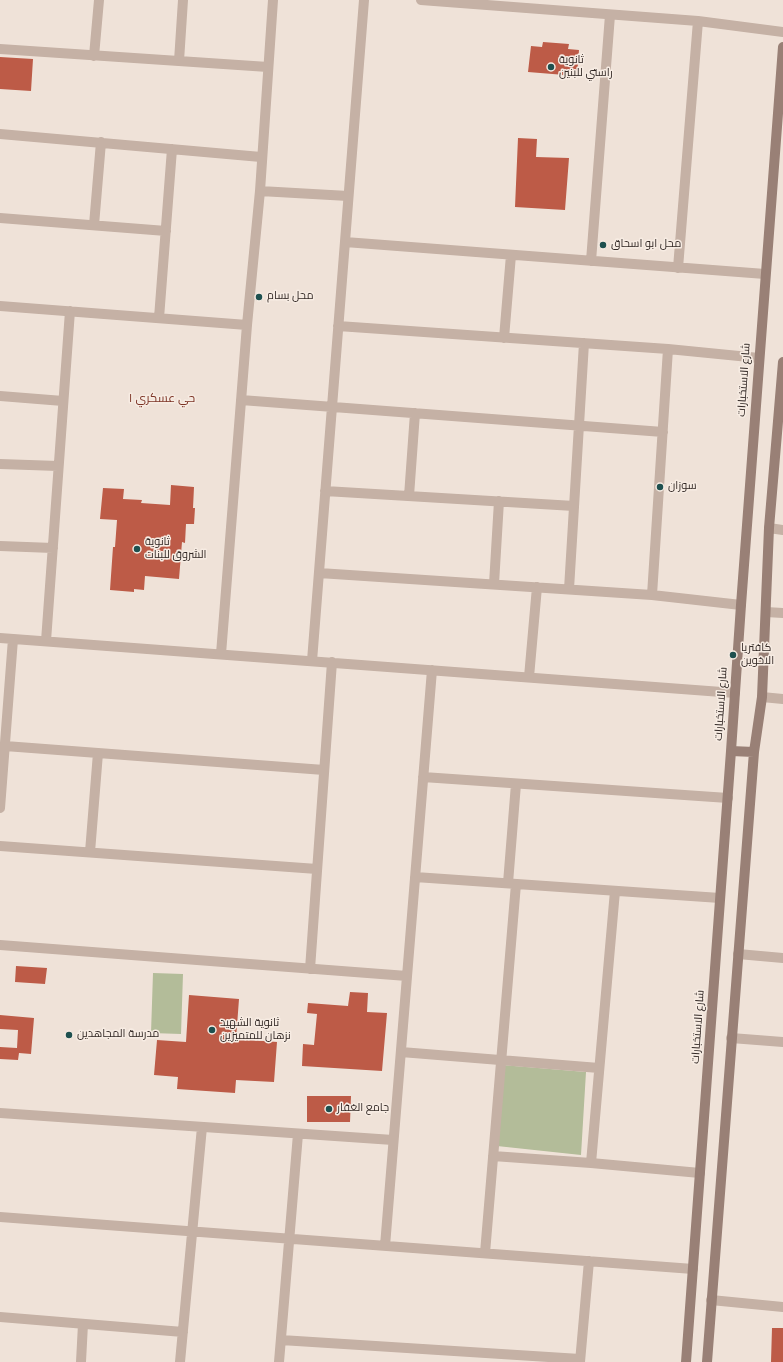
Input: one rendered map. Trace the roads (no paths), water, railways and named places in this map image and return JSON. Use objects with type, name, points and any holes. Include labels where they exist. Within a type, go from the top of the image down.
[{"type":"main road","name":"شارع الاستخبارات","points":[[686,1362],[728,798],[740,605],[783,47]]},
{"type":"main road","points":[[707,1362],[754,752],[762,697],[769,528],[783,362]]},
{"type":"main road","points":[[731,751],[754,752]]},
{"type":"street","points":[[94,56],[99,0]]},
{"type":"street","points":[[179,61],[183,0]]},
{"type":"street","points":[[221,654],[247,325],[260,191],[261,157],[274,0]]},
{"type":"street","points":[[312,661],[364,0]]},
{"type":"street","points":[[421,0],[698,22],[783,32]]},
{"type":"street","points":[[591,261],[610,15]]},
{"type":"street","points":[[678,268],[698,22]]},
{"type":"street","points":[[0,49],[268,67]]},
{"type":"street","points":[[0,134],[261,157]]},
{"type":"street","points":[[94,226],[101,142]]},
{"type":"street","points":[[159,318],[172,149]]},
{"type":"street","points":[[260,191],[348,196]]},
{"type":"street","points":[[0,218],[166,232]]},
{"type":"street","points":[[345,242],[765,274]]},
{"type":"street","points":[[504,338],[511,255]]},
{"type":"street","points":[[0,306],[247,325]]},
{"type":"street","points":[[46,642],[70,311]]},
{"type":"street","points":[[338,326],[668,349],[759,358]]},
{"type":"street","points":[[569,589],[584,343]]},
{"type":"street","points":[[652,595],[668,349]]},
{"type":"street","points":[[0,396],[63,401]]},
{"type":"street","points":[[241,400],[663,432]]},
{"type":"street","points":[[409,496],[415,413]]},
{"type":"street","points":[[0,464],[58,466]]},
{"type":"street","points":[[325,491],[574,506]]},
{"type":"street","points":[[494,584],[499,501]]},
{"type":"street","points":[[769,528],[783,530]]},
{"type":"street","points":[[0,546],[52,548]]},
{"type":"street","points":[[319,573],[652,595],[740,605]]},
{"type":"street","points":[[530,677],[538,587]]},
{"type":"street","points":[[766,612],[783,613]]},
{"type":"street","points":[[0,638],[735,693]]},
{"type":"street","points":[[0,808],[13,639]]},
{"type":"street","points":[[310,969],[332,662]]},
{"type":"street","points":[[385,1246],[432,670]]},
{"type":"street","points":[[762,697],[783,699]]},
{"type":"street","points":[[5,746],[324,770]]},
{"type":"street","points":[[90,852],[98,753]]},
{"type":"street","points":[[423,777],[728,798]]},
{"type":"street","points":[[485,1253],[501,1060],[512,883],[516,784]]},
{"type":"street","points":[[0,846],[317,868]]},
{"type":"street","points":[[415,877],[720,898]]},
{"type":"street","points":[[591,1163],[614,891]]},
{"type":"street","points":[[0,945],[407,976]]},
{"type":"street","points":[[738,954],[783,958]]},
{"type":"street","points":[[731,1038],[783,1042]]},
{"type":"street","points":[[401,1052],[599,1068]]},
{"type":"street","points":[[0,1113],[393,1140]]},
{"type":"street","points":[[180,1362],[202,1127]]},
{"type":"street","points":[[279,1362],[298,1134]]},
{"type":"street","points":[[493,1156],[700,1173]]},
{"type":"street","points":[[0,1217],[693,1269]]},
{"type":"street","points":[[281,1340],[471,1357],[580,1361],[589,1261]]},
{"type":"street","points":[[711,1300],[783,1307]]},
{"type":"street","points":[[0,1317],[183,1332]]},
{"type":"street","points":[[81,1362],[83,1324]]},
{"type":"place","name":"ثانوية راستي للبنين","points":[[551,67]]},
{"type":"place","name":"محل ابو اسحاق","points":[[603,245]]},
{"type":"place","name":"محل بسام","points":[[259,297]]},
{"type":"place","name":"سوزان","points":[[660,487]]},
{"type":"place","name":"ثانوية الشروق للبنات","points":[[137,549]]},
{"type":"place","name":"كافتريا الاخوين","points":[[733,655]]},
{"type":"place","name":"ثانوية الشهيد نزهان للمتميزين","points":[[212,1030]]},
{"type":"place","name":"مدرسة المجاهدين","points":[[69,1035]]},
{"type":"place","name":"جامع الغفار","points":[[329,1109]]},
{"type":"district","name":"حي عسكري ١","points":[[162,400]]}]
